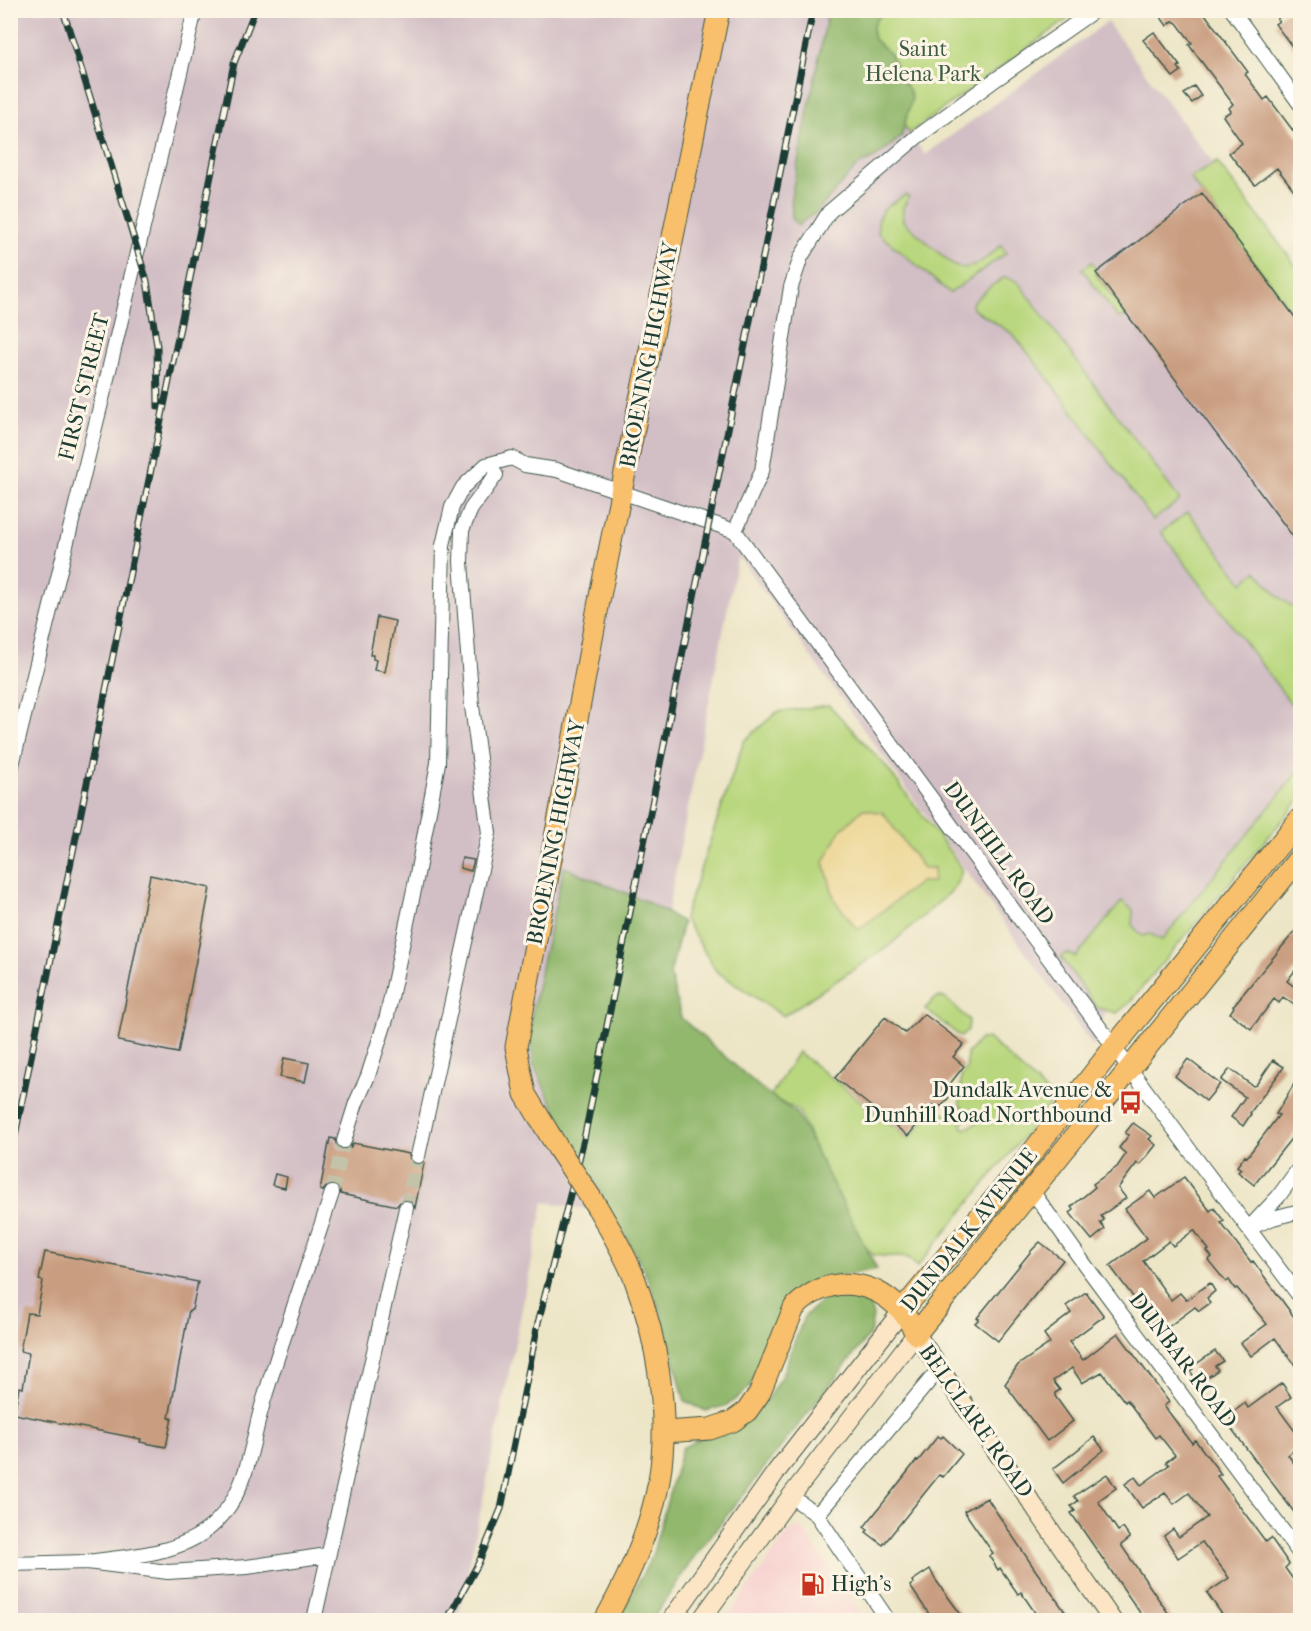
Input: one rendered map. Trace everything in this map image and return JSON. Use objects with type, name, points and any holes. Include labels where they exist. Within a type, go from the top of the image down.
[{"type":"main road","name":"BROENING HIGHWAY","points":[[605,1620],[641,1544],[658,1481],[663,1432],[659,1377],[645,1309],[634,1278],[597,1207],[525,1094],[516,1047],[600,596],[718,10]]},
{"type":"main road","name":"DUNDALK AVENUE","points":[[674,1619],[776,1472],[902,1311],[1020,1168],[1115,1046],[1300,819]]},
{"type":"main road","name":"DUNDALK AVENUE","points":[[701,1620],[790,1496],[916,1334],[1300,857]]},
{"type":"main road","name":"BELCLARE ROAD","points":[[663,1432],[710,1429],[733,1421],[747,1411],[759,1394],[794,1308],[804,1298],[825,1287],[861,1285],[882,1294],[902,1311],[1112,1620]]},
{"type":"street","name":"FIRST STREET","points":[[10,773],[195,10]]},
{"type":"street","points":[[344,1141],[387,1016],[416,885],[438,763],[442,674],[443,545],[452,507],[463,487],[486,465],[512,458],[525,465],[558,470],[735,531],[762,471],[791,287],[801,257],[828,212],[917,137],[1095,10]]},
{"type":"street","points":[[1232,10],[1300,104]]},
{"type":"street","points":[[418,1156],[489,833],[472,706],[461,562],[462,530],[471,509],[496,475]]},
{"type":"street","name":"DUNHILL ROAD","points":[[735,531],[1300,1297]]},
{"type":"street","points":[[1249,1228],[1278,1197],[1300,1167]]},
{"type":"street","name":"DUNBAR ROAD","points":[[1032,1191],[1300,1554]]},
{"type":"street","points":[[87,1563],[177,1546],[216,1522],[231,1501],[248,1465],[264,1399],[332,1192]]},
{"type":"street","points":[[314,1620],[406,1208]]},
{"type":"street","points":[[1249,1228],[1273,1218],[1300,1211]]},
{"type":"street","points":[[817,1515],[939,1368]]},
{"type":"street","points":[[790,1496],[817,1515],[888,1620]]},
{"type":"street","points":[[10,1564],[87,1563],[168,1572],[247,1567],[327,1556]]},
{"type":"shaded area","points":[[11,11],[835,11],[834,17],[925,155],[1107,22],[1300,279],[1300,776],[1106,1010],[1093,1046],[738,556],[648,1010],[872,1256],[544,1202],[458,1620],[11,1620]]},
{"type":"shaded area","points":[[801,1527],[865,1620],[725,1620],[790,1530]]},
{"type":"green space","name":"Saint Helena Park","points":[[835,10],[1079,11],[909,133],[834,17]]},
{"type":"green space","points":[[828,11],[884,11],[872,29],[874,39],[890,54],[912,98],[901,137],[876,157],[857,166],[816,213],[798,226],[792,218],[791,197]]},
{"type":"green space","points":[[1217,162],[1300,271],[1300,322],[1190,178]]},
{"type":"green space","points":[[905,195],[909,197],[903,208],[903,221],[954,266],[961,268],[974,266],[1001,245],[1006,253],[950,293],[878,233],[881,214],[888,206]]},
{"type":"green space","points":[[1092,262],[1097,271],[1095,273],[1127,316],[1118,318],[1082,269]]},
{"type":"green space","points":[[1005,277],[1018,282],[1180,500],[1153,520],[1013,334],[973,309],[972,303]]},
{"type":"green space","points":[[1188,512],[1243,583],[1256,571],[1279,597],[1300,612],[1300,713],[1161,532]]},
{"type":"green space","points":[[829,705],[884,764],[962,871],[954,889],[889,946],[783,1016],[716,971],[684,918],[744,741],[777,712]]},
{"type":"green space","points":[[1300,769],[1300,799],[1129,1003],[1117,1013],[1097,1008],[1061,957],[1066,953],[1076,957],[1122,901],[1133,910],[1132,925],[1142,936],[1150,934],[1162,940]]},
{"type":"green space","points":[[564,867],[645,901],[683,922],[670,974],[681,1018],[762,1089],[796,1113],[877,1269],[811,1281],[782,1311],[750,1387],[728,1405],[706,1411],[685,1401],[662,1315],[644,1269],[561,1122],[534,1066],[529,1028]]},
{"type":"green space","points":[[939,997],[945,998],[969,1020],[968,1030],[961,1037],[925,1009]]},
{"type":"green space","points":[[988,1038],[1054,1099],[917,1267],[909,1258],[873,1255],[852,1231],[798,1110],[770,1097],[798,1052],[909,1139],[935,1107],[948,1116],[957,1108],[966,1116],[961,1125],[965,1129],[979,1122],[980,1115],[973,1110],[969,1115],[960,1105],[961,1078],[967,1067],[967,1054],[980,1039]]},
{"type":"green space","points":[[844,1292],[866,1299],[873,1315],[870,1334],[694,1557],[652,1620],[618,1620],[652,1556],[682,1448],[764,1404],[781,1377],[804,1317],[820,1302]]},
{"type":"sand","points":[[863,809],[883,813],[923,868],[934,868],[933,882],[920,882],[858,930],[835,901],[824,862],[840,831]]},
{"type":"building","points":[[1156,10],[1202,10],[1248,72],[1245,74],[1264,100],[1268,97],[1300,140],[1300,198],[1277,168],[1255,185],[1229,153],[1242,143],[1223,116],[1231,111],[1229,108],[1233,104],[1189,45],[1192,43],[1177,23],[1173,21],[1167,26]]},
{"type":"building","points":[[1288,10],[1300,10],[1300,57],[1275,24],[1279,21],[1277,19]]},
{"type":"building","points":[[1154,32],[1180,66],[1178,67],[1181,71],[1173,77],[1143,40]]},
{"type":"building","points":[[1194,86],[1201,96],[1192,103],[1184,94]]},
{"type":"building","points":[[1202,193],[1300,324],[1300,546],[1096,273]]},
{"type":"building","points":[[377,617],[395,621],[385,672],[374,670],[376,660],[373,659],[373,655],[370,655]]},
{"type":"building","points":[[462,858],[474,860],[471,871],[460,868]]},
{"type":"building","points":[[150,875],[210,888],[178,1053],[118,1041]]},
{"type":"building","points":[[1300,925],[1300,964],[1287,981],[1300,991],[1300,996],[1294,1005],[1283,997],[1279,1003],[1274,999],[1251,1029],[1230,1013],[1233,1006]]},
{"type":"building","points":[[924,1014],[964,1044],[953,1057],[964,1066],[949,1085],[952,1093],[942,1106],[933,1105],[908,1136],[835,1078],[885,1017],[905,1033]]},
{"type":"building","points":[[284,1058],[309,1063],[305,1082],[280,1077]]},
{"type":"building","points":[[1188,1059],[1220,1084],[1206,1101],[1175,1076]]},
{"type":"building","points":[[1273,1060],[1284,1067],[1243,1126],[1231,1117],[1245,1097],[1221,1080],[1230,1069],[1253,1086],[1256,1085]]},
{"type":"building","points":[[1300,1074],[1300,1123],[1290,1140],[1254,1185],[1238,1172],[1241,1169],[1237,1166],[1245,1156],[1247,1157],[1279,1115],[1276,1114]]},
{"type":"building","points":[[1133,1123],[1152,1136],[1149,1139],[1156,1145],[1140,1165],[1137,1163],[1118,1188],[1126,1198],[1101,1216],[1104,1220],[1100,1223],[1105,1229],[1092,1240],[1070,1213],[1074,1210],[1071,1207],[1095,1187],[1093,1184],[1117,1167],[1126,1154],[1119,1148],[1129,1135],[1125,1133]]},
{"type":"building","points":[[330,1138],[335,1139],[337,1147],[342,1150],[350,1148],[353,1143],[409,1154],[410,1159],[416,1165],[424,1163],[415,1208],[407,1199],[397,1206],[341,1194],[339,1188],[334,1184],[327,1186],[323,1191],[320,1190]]},
{"type":"building","points":[[275,1174],[287,1177],[285,1188],[272,1185]]},
{"type":"building","points":[[1184,1177],[1210,1211],[1214,1208],[1224,1221],[1221,1223],[1251,1262],[1253,1261],[1300,1325],[1300,1372],[1275,1338],[1251,1356],[1241,1343],[1267,1324],[1237,1288],[1235,1289],[1229,1280],[1226,1282],[1208,1260],[1212,1257],[1207,1251],[1209,1250],[1194,1230],[1173,1246],[1169,1241],[1143,1261],[1171,1300],[1180,1293],[1186,1300],[1210,1283],[1215,1291],[1207,1298],[1210,1303],[1199,1311],[1195,1307],[1160,1333],[1110,1266],[1147,1238],[1125,1209],[1150,1191],[1155,1198]]},
{"type":"building","points":[[1040,1242],[1063,1260],[998,1341],[975,1323],[979,1319],[977,1318]]},
{"type":"building","points":[[45,1252],[198,1282],[192,1310],[189,1310],[169,1418],[172,1418],[166,1447],[140,1442],[141,1439],[14,1414],[19,1387],[23,1388],[29,1353],[20,1351],[27,1313],[37,1314],[43,1281],[39,1280]]},
{"type":"building","points":[[1086,1292],[1104,1316],[1069,1342],[1083,1360],[1118,1333],[1169,1402],[1164,1406],[1192,1443],[1195,1440],[1221,1474],[1217,1476],[1266,1542],[1271,1538],[1289,1564],[1285,1568],[1300,1589],[1300,1620],[1226,1620],[1207,1593],[1229,1578],[1225,1572],[1202,1542],[1178,1558],[1164,1536],[1173,1529],[1179,1537],[1207,1517],[1189,1493],[1174,1504],[1165,1493],[1142,1508],[1125,1484],[1135,1477],[1141,1485],[1169,1465],[1166,1462],[1175,1455],[1159,1435],[1155,1438],[1127,1400],[1125,1402],[1102,1372],[1082,1383],[1072,1368],[1053,1381],[1060,1390],[1055,1393],[1055,1396],[1073,1421],[1047,1441],[1005,1384],[1018,1365],[1050,1343],[1044,1334],[1071,1313],[1066,1306]]},
{"type":"building","points":[[1215,1351],[1223,1361],[1215,1366],[1218,1370],[1198,1382],[1190,1371],[1192,1367]]},
{"type":"building","points":[[1282,1383],[1291,1397],[1277,1407],[1300,1438],[1300,1445],[1288,1455],[1300,1471],[1300,1520],[1228,1424],[1232,1421],[1228,1416],[1245,1403],[1248,1408]]},
{"type":"building","points":[[938,1436],[941,1438],[943,1436],[962,1454],[943,1477],[939,1475],[883,1545],[866,1532],[868,1530],[864,1527]]},
{"type":"building","points":[[1094,1437],[1104,1450],[1063,1483],[1053,1469]]},
{"type":"building","points":[[1107,1474],[1116,1488],[1098,1501],[1118,1531],[1123,1528],[1130,1538],[1121,1545],[1173,1620],[1145,1620],[1071,1513],[1075,1511],[1071,1506],[1078,1501],[1074,1496]]},
{"type":"building","points":[[987,1498],[1071,1620],[1040,1620],[1021,1592],[1018,1594],[1000,1568],[998,1570],[989,1556],[993,1553],[964,1511]]},
{"type":"building","points":[[930,1569],[965,1620],[933,1620],[910,1586],[914,1583],[912,1581]]},
{"type":"tunnel","points":[[332,1193],[344,1141]]},
{"type":"tunnel","points":[[406,1208],[418,1156]]},
{"type":"railway","points":[[63,10],[147,281],[157,346],[158,407]]},
{"type":"railway","points":[[10,1160],[234,63],[255,10]]},
{"type":"railway","points":[[447,1620],[478,1564],[501,1509],[538,1323],[584,1139],[813,10]]},
{"type":"place","name":"Dundalk Avenue & Dunhill Road Northbound","points":[[1130,1103]]},
{"type":"place","name":"High's","points":[[813,1584]]}]
